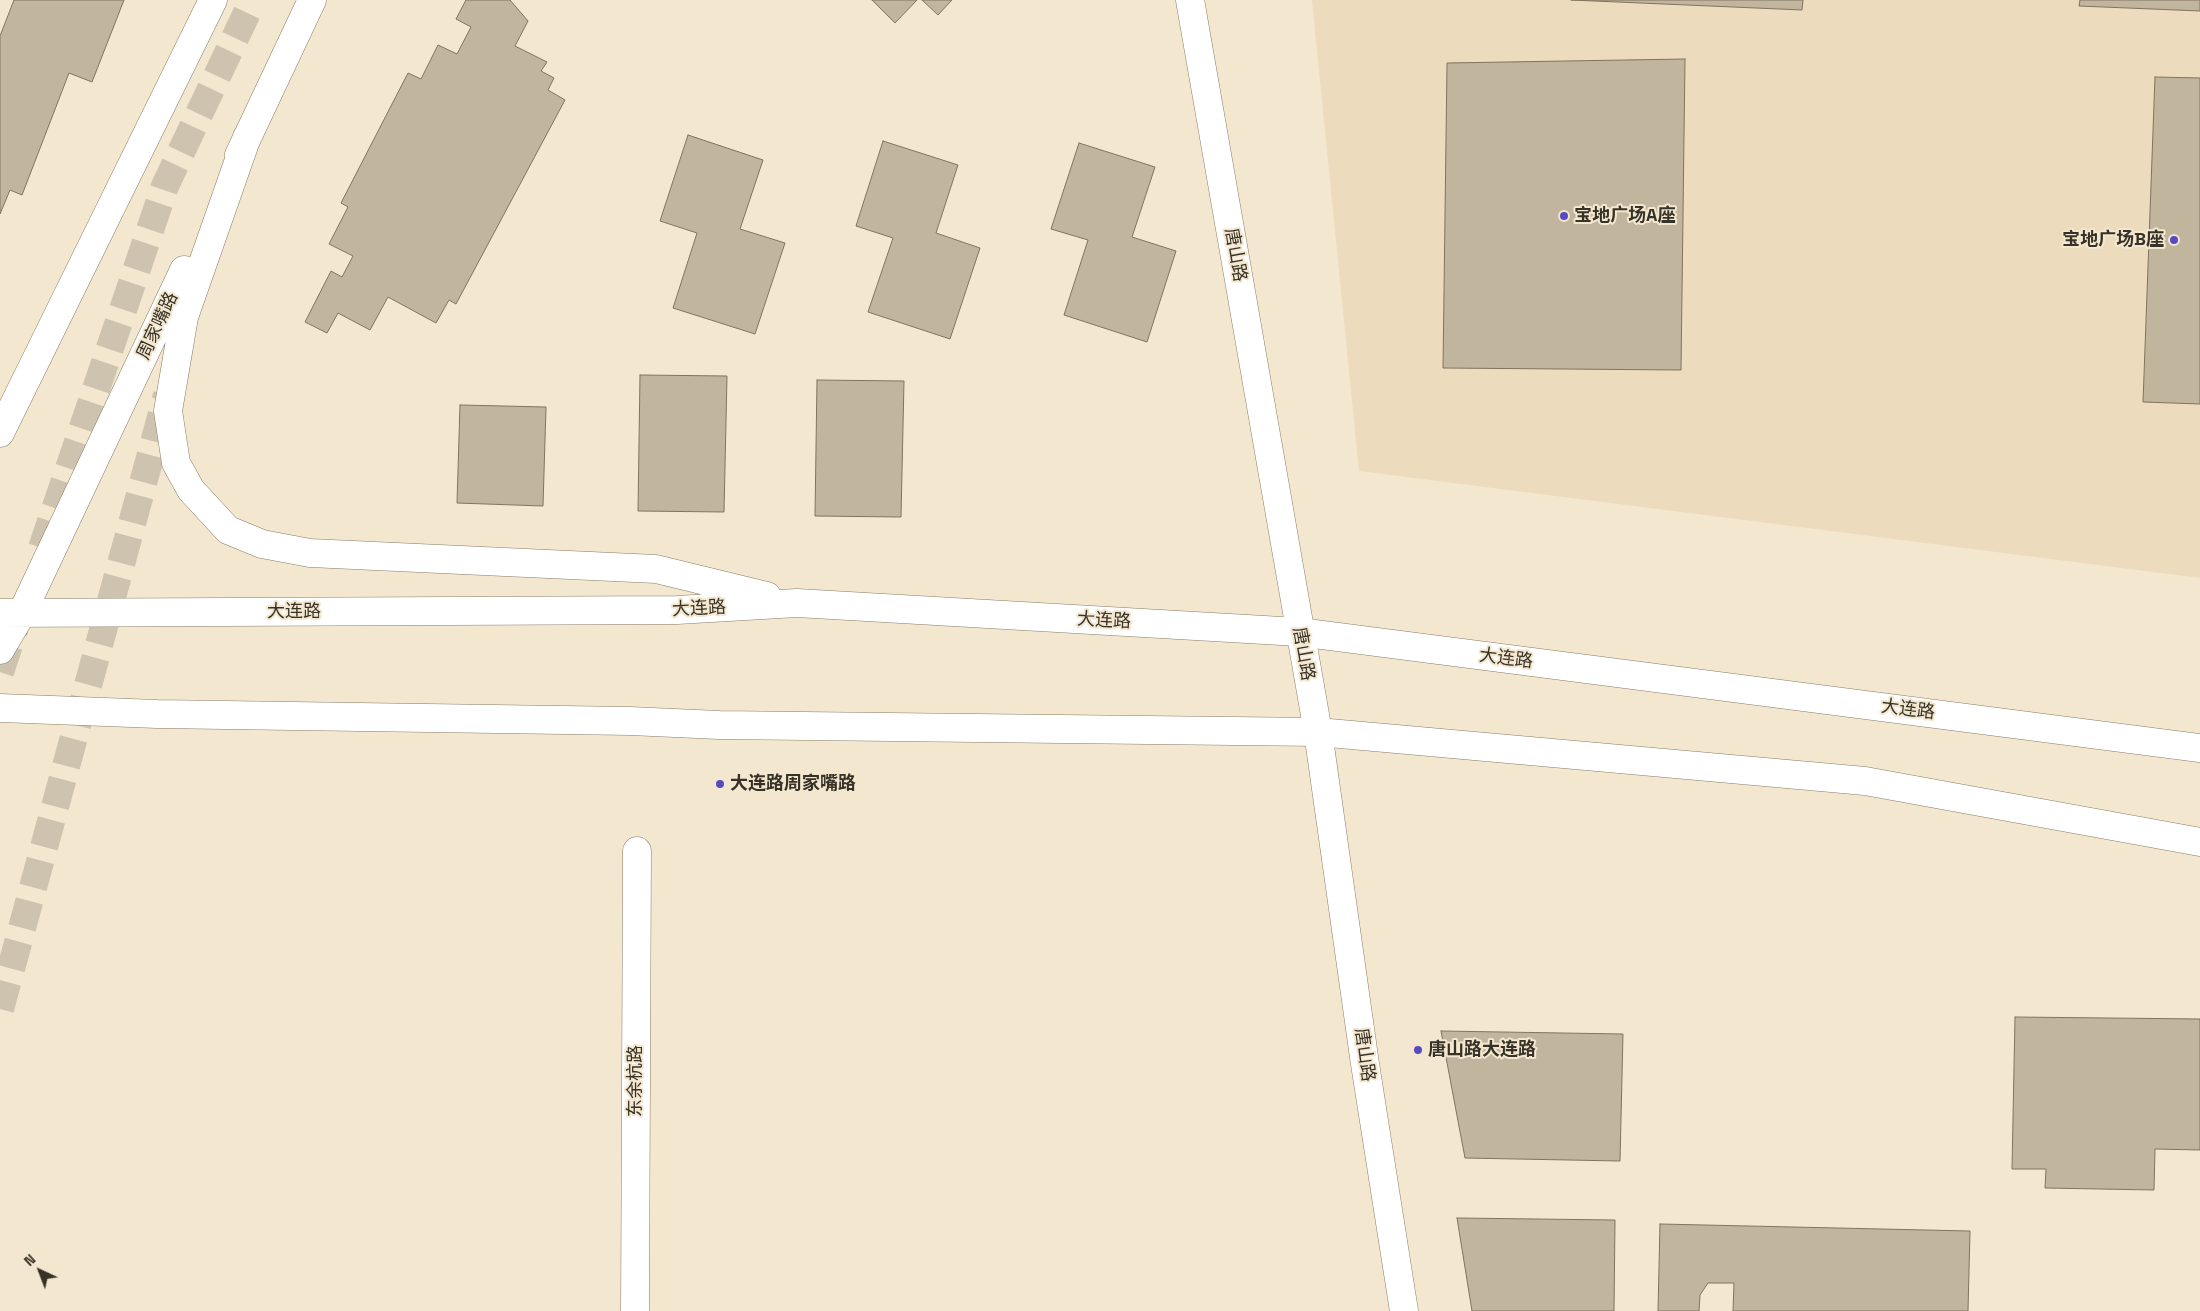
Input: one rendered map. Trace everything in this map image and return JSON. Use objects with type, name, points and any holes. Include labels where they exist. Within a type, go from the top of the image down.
[{"type":"main road","points":[[0,433],[213,0]]},
{"type":"main road","name":"周家嘴路","points":[[0,650],[11,613],[247,138],[312,0]]},
{"type":"main road","name":"唐山路","points":[[1190,0],[1318,732],[1365,1064],[1404,1311]]},
{"type":"main road","points":[[247,138],[184,317],[168,411],[176,463],[191,490],[228,530],[262,544],[310,553],[656,569],[797,603]]},
{"type":"main road","name":"大连路","points":[[11,613],[677,610],[797,603],[1299,632],[2200,748]]},
{"type":"main road","points":[[0,708],[157,714],[630,721],[719,725],[1318,732],[1865,781],[2200,842]]},
{"type":"main road","name":"东余杭路","points":[[635,1311],[637,851]]},
{"type":"shaded area","points":[[1312,0],[2200,0],[2200,578],[1359,471]]},
{"type":"building","points":[[14,0],[124,0],[92,82],[69,73],[22,195],[10,190],[0,214],[0,36]]},
{"type":"building","points":[[466,0],[510,0],[528,21],[515,46],[547,62],[541,71],[554,78],[548,90],[565,100],[456,304],[449,300],[436,323],[388,297],[370,330],[338,313],[327,333],[305,322],[331,271],[342,277],[353,256],[329,244],[348,207],[341,203],[408,73],[421,79],[438,45],[457,54],[471,27],[456,19]]},
{"type":"building","points":[[872,0],[917,0],[895,23]]},
{"type":"building","points":[[922,0],[952,0],[938,15]]},
{"type":"building","points":[[1571,0],[1803,0],[1802,10]]},
{"type":"building","points":[[2080,0],[2200,0],[2200,11],[2079,6]]},
{"type":"building","name":"宝地广场A座","points":[[1685,59],[1681,370],[1443,368],[1447,63]]},
{"type":"building","name":"宝地广场B座","points":[[2155,77],[2200,78],[2200,404],[2143,402]]},
{"type":"building","points":[[688,135],[763,160],[740,229],[785,243],[755,334],[673,308],[697,233],[660,221]]},
{"type":"building","points":[[883,141],[958,165],[936,233],[980,248],[950,339],[868,312],[893,238],[856,226]]},
{"type":"building","points":[[1079,143],[1155,167],[1132,237],[1176,251],[1147,342],[1064,315],[1088,240],[1051,229]]},
{"type":"building","points":[[640,375],[727,376],[724,512],[638,511]]},
{"type":"building","points":[[817,380],[904,381],[901,517],[815,516]]},
{"type":"building","points":[[460,405],[546,407],[543,506],[457,503]]},
{"type":"building","points":[[2015,1017],[2200,1019],[2200,1150],[2155,1149],[2154,1190],[2045,1188],[2046,1169],[2012,1169]]},
{"type":"building","points":[[1441,1031],[1623,1034],[1620,1161],[1465,1158]]},
{"type":"building","points":[[1457,1218],[1615,1220],[1614,1311],[1472,1311]]},
{"type":"building","points":[[1660,1224],[1970,1231],[1968,1311],[1733,1311],[1734,1283],[1708,1283],[1700,1295],[1699,1311],[1658,1311]]},
{"type":"tunnel","points":[[42,548],[165,186],[253,0]]},
{"type":"tunnel","points":[[0,1009],[167,395]]},
{"type":"tunnel","points":[[0,672],[15,627]]},
{"type":"place","name":"宝地广场A座","points":[[1564,216]]},
{"type":"place","name":"宝地广场B座","points":[[2174,240]]},
{"type":"place","name":"大连路周家嘴路","points":[[720,784]]},
{"type":"place","name":"唐山路大连路","points":[[1418,1050]]}]
